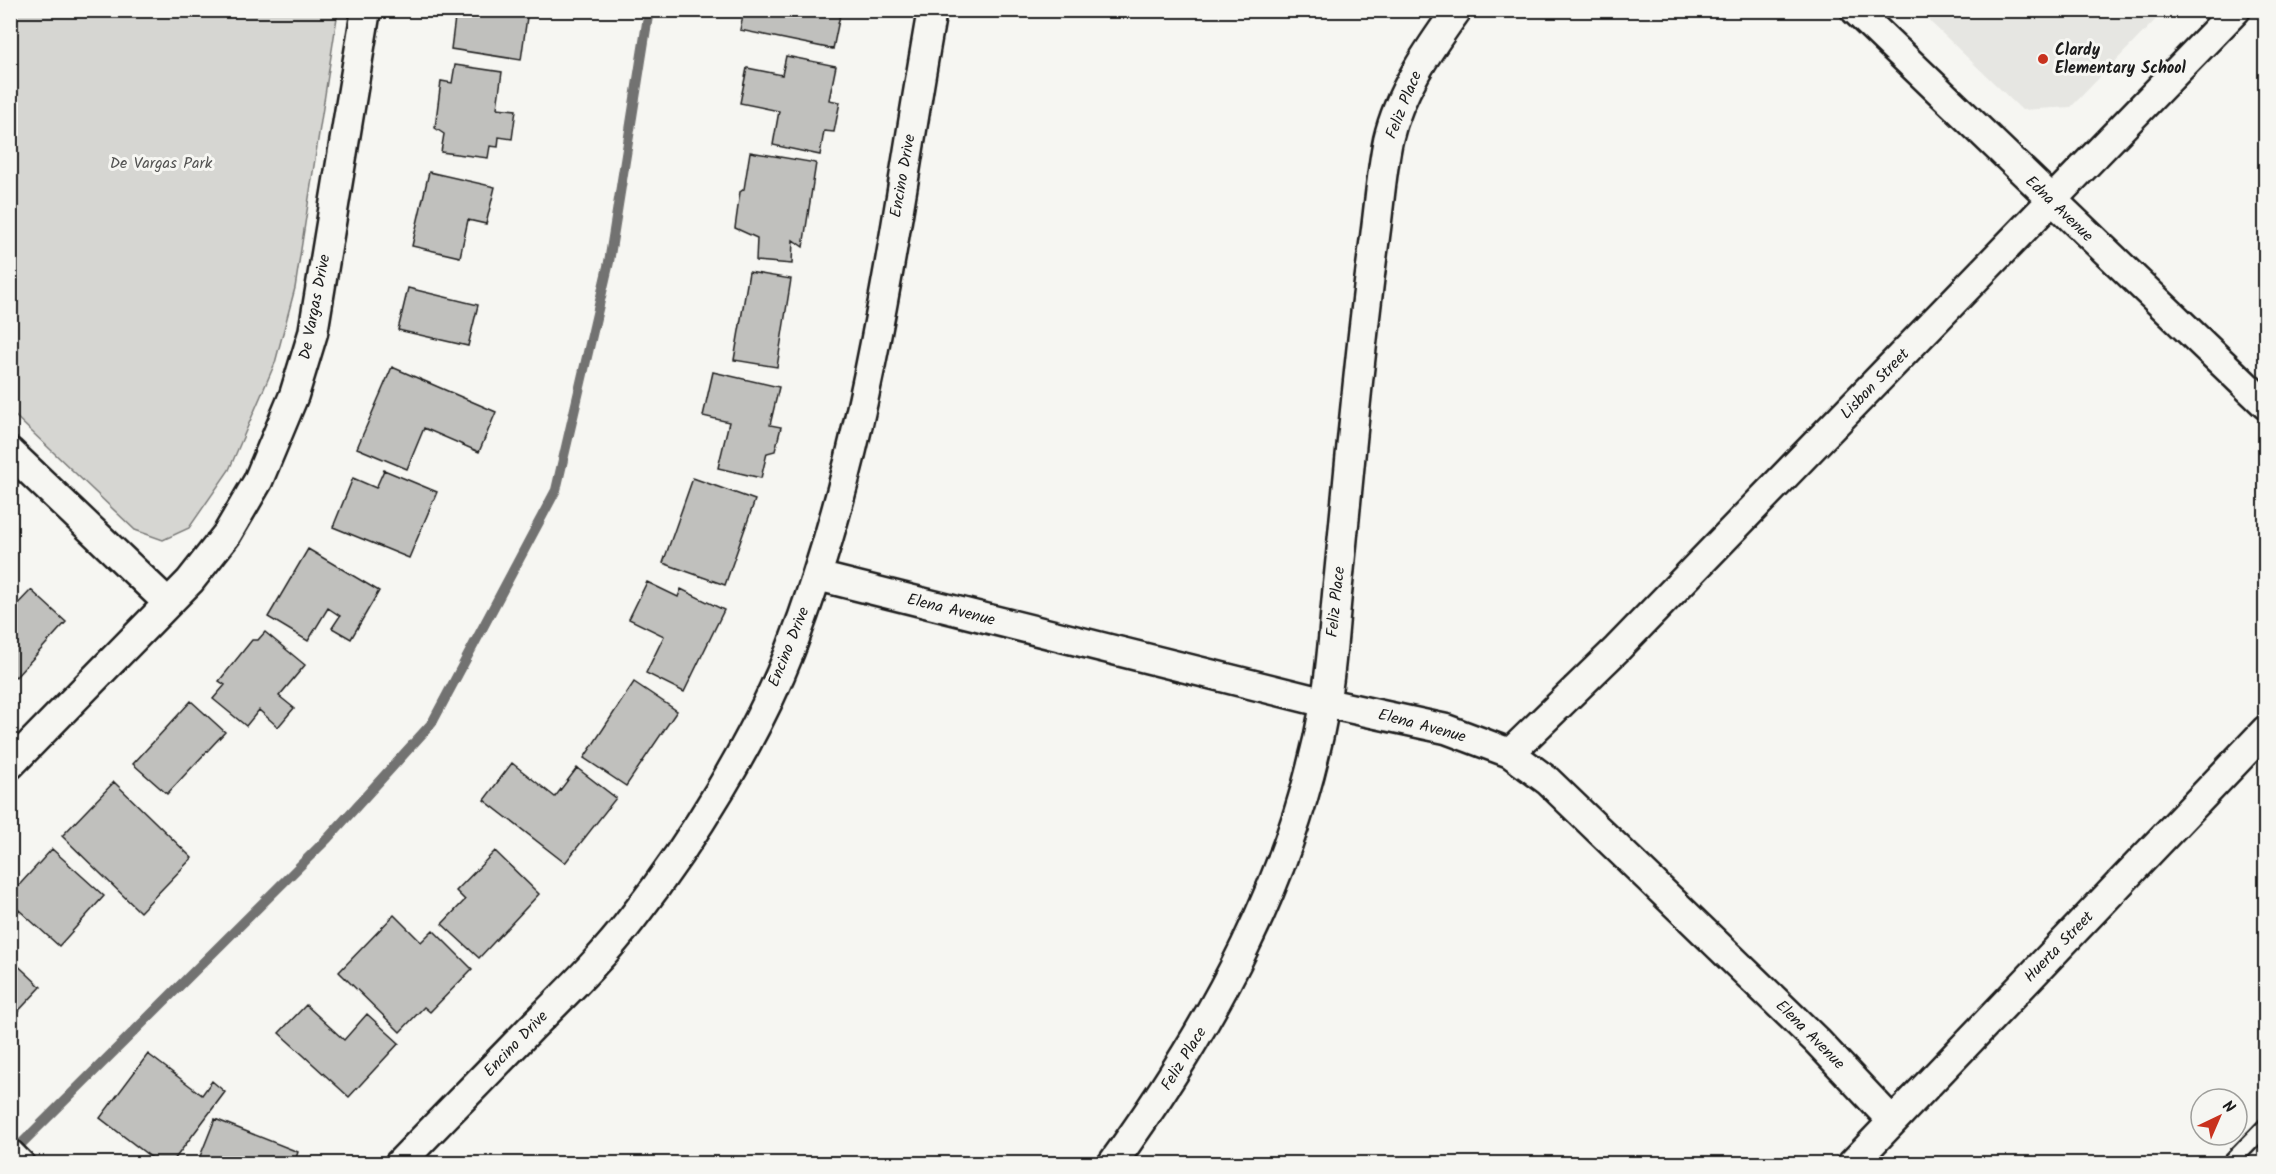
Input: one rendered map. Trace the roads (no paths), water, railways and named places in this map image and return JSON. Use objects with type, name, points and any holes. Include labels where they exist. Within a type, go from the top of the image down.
[{"type":"street","name":"De Vargas Drive","points":[[10,765],[190,580],[227,534],[258,482],[294,395],[313,333],[366,10]]},
{"type":"street","name":"Encino Drive","points":[[399,1164],[605,953],[637,914],[694,832],[745,745],[789,654],[835,521],[859,429],[932,10]]},
{"type":"street","name":"Feliz Place","points":[[1112,1164],[1156,1103],[1208,1021],[1251,934],[1294,827],[1308,784],[1326,703],[1369,280],[1388,139],[1403,98],[1428,51],[1457,10]]},
{"type":"street","name":"Edna Avenue","points":[[1855,10],[2265,405]]},
{"type":"street","name":"Lisbon Street","points":[[1510,753],[1617,649],[2236,10]]},
{"type":"street","points":[[10,452],[168,603]]},
{"type":"street","name":"Elena Avenue","points":[[817,576],[1326,703],[1446,729],[1510,753],[1548,781],[1817,1041],[1892,1121]]},
{"type":"street","name":"Huerta Street","points":[[1852,1164],[2265,730]]},
{"type":"street","points":[[10,1154],[20,1164]]},
{"type":"lane","points":[[2229,1164],[2265,1126]]},
{"type":"waterway","points":[[11,1154],[328,838],[432,723],[556,490],[609,262],[649,10]]},
{"type":"place","name":"Clardy Elementary School","points":[[2043,59]]},
{"type":"park label","name":"De Vargas Park","points":[[161,163]]}]
